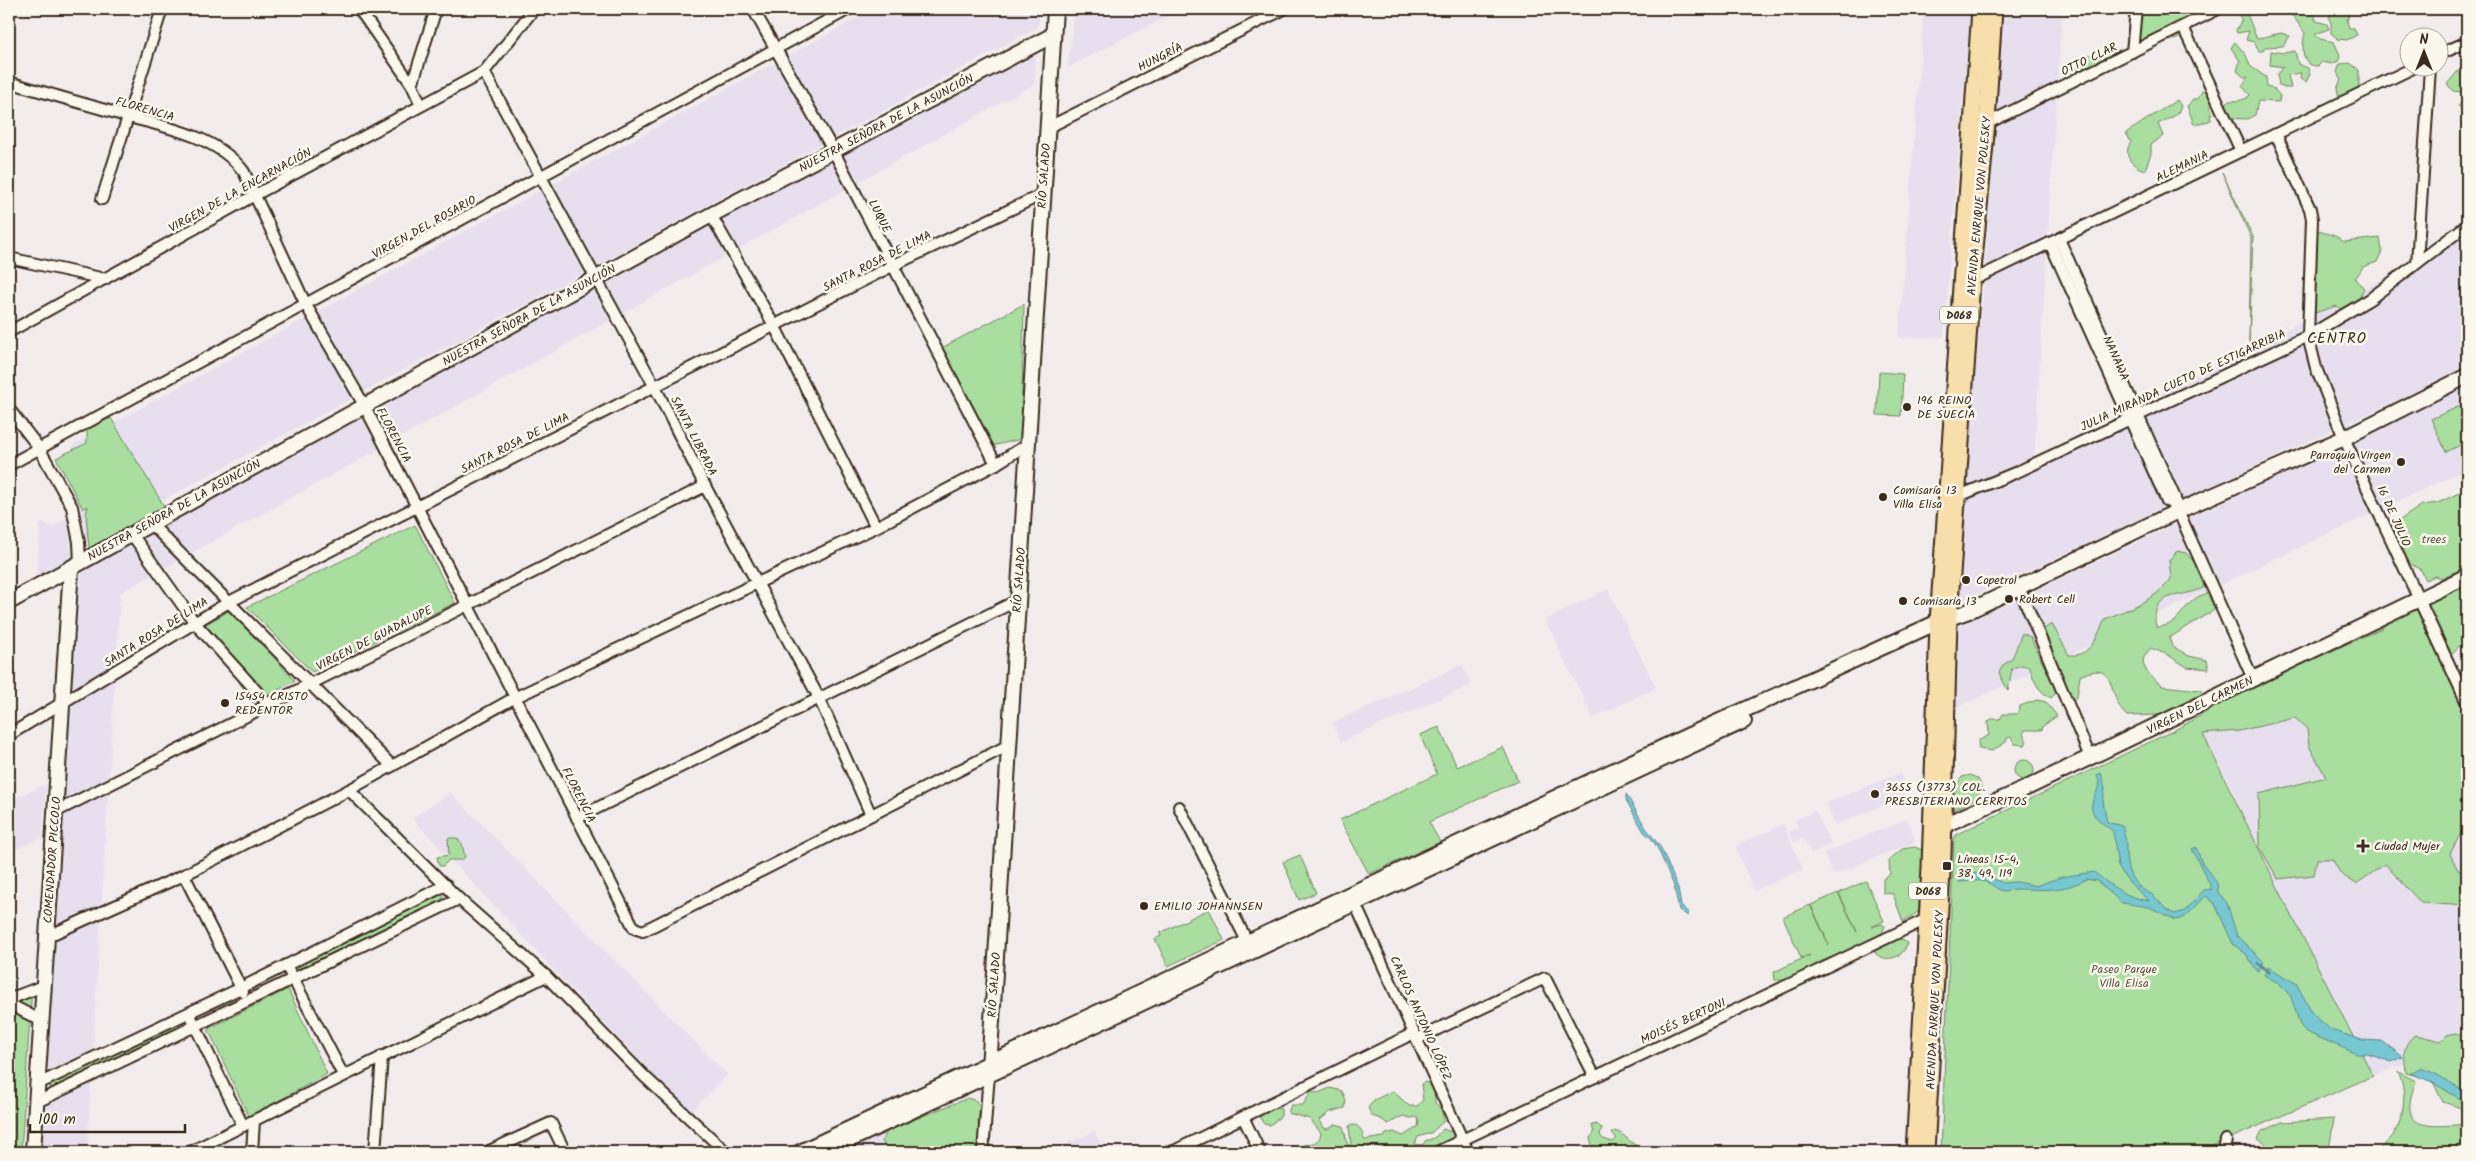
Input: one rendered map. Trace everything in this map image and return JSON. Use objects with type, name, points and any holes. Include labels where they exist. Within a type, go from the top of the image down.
[{"type":"main road","name":"AVENIDA ENRIQUE VON POLESKY","points":[[1914,1152],[1933,916],[1938,827],[1944,624],[1967,283],[1972,131],[1980,9]]},
{"type":"main road","name":"AVENIDA ENRIQUE VON POLESKY","points":[[1967,283],[1987,123],[1994,9]]},
{"type":"main road","name":"AVENIDA ENRIQUE VON POLESKY","points":[[1926,1152],[1933,916]]},
{"type":"street","points":[[102,199],[162,9]]},
{"type":"street","points":[[360,9],[412,85],[421,105]]},
{"type":"street","points":[[412,85],[436,9]]},
{"type":"street","points":[[484,72],[534,9]]},
{"type":"street","name":"LUQUE","points":[[753,9],[833,150],[996,464]]},
{"type":"street","name":"VIRGEN DEL ROSARIO","points":[[9,465],[306,306],[849,9]]},
{"type":"street","name":"RÍO SALADO","points":[[984,1152],[1055,9]]},
{"type":"street","name":"HUNGRÍA","points":[[1048,128],[1284,9]]},
{"type":"street","points":[[2132,52],[2136,9]]},
{"type":"street","name":"OTTO CLAR","points":[[1972,131],[2218,9]]},
{"type":"street","points":[[2183,27],[2241,151]]},
{"type":"street","name":"NUESTRA SEÑORA DE LA ASUNCIÓN","points":[[9,602],[131,533],[711,215],[1053,35]]},
{"type":"street","points":[[2448,51],[2467,42]]},
{"type":"street","name":"VIRGEN DE LA ENCARNACIÓN","points":[[9,332],[255,195],[484,72]]},
{"type":"street","name":"SANTA LIBRADA","points":[[484,72],[655,387],[705,486],[819,698],[871,815]]},
{"type":"street","name":"ALEMANIA","points":[[1967,283],[2398,75]]},
{"type":"street","points":[[2417,263],[2429,78]]},
{"type":"street","name":"FLORENCIA","points":[[9,82],[186,133],[222,150],[236,161],[244,172],[306,306],[364,406],[417,506],[628,921],[634,928],[643,930],[871,815]]},
{"type":"street","name":"16 DE JULIO","points":[[2276,134],[2310,209],[2312,219],[2308,336],[2316,368],[2344,438],[2467,703]]},
{"type":"street","name":"SANTA ROSA DE LIMA","points":[[9,735],[62,705],[229,602],[892,266],[1043,194]]},
{"type":"street","points":[[711,215],[774,327],[876,527]]},
{"type":"street","name":"JULIA MIRANDA CUETO DE ESTIGARRIBIA","points":[[1952,499],[2017,472],[2132,416],[2308,336],[2370,299],[2467,225]]},
{"type":"street","name":"NANAWA","points":[[2055,241],[2167,501],[2177,509],[2254,679]]},
{"type":"street","points":[[9,258],[105,279]]},
{"type":"street","points":[[824,1152],[989,1069],[1944,624],[2177,509],[2344,438],[2467,376]]},
{"type":"street","points":[[9,409],[39,448],[72,506],[78,534],[76,565]]},
{"type":"street","points":[[46,938],[184,875],[348,790],[514,698],[759,584],[876,527],[996,464],[1028,444]]},
{"type":"street","name":"VIRGEN DE GUADALUPE","points":[[55,812],[705,486]]},
{"type":"street","points":[[150,523],[392,766]]},
{"type":"street","points":[[131,533],[195,623],[269,705]]},
{"type":"street","name":"COMENDADOR PICCOLO","points":[[33,1152],[40,1020],[62,705],[76,565]]},
{"type":"street","name":"VIRGEN DEL CARMEN","points":[[1938,827],[2090,757],[2467,576]]},
{"type":"street","points":[[2019,587],[2090,757]]},
{"type":"street","points":[[577,818],[1018,600]]},
{"type":"street","points":[[871,815],[1009,745]]},
{"type":"street","points":[[348,790],[459,899],[546,976],[645,1077],[726,1152]]},
{"type":"street","points":[[1180,808],[1250,946]]},
{"type":"street","points":[[184,875],[247,1001]]},
{"type":"street","points":[[38,1084],[241,988],[446,885]]},
{"type":"street","name":"CARLOS ANTONIO LÓPEZ","points":[[1353,898],[1468,1152]]},
{"type":"street","points":[[37,1102],[459,899]]},
{"type":"street","name":"MOISÉS BERTONI","points":[[1437,1152],[1933,916]]},
{"type":"street","points":[[286,965],[343,1075]]},
{"type":"street","points":[[190,1152],[546,976]]},
{"type":"street","points":[[1172,1152],[1416,1036],[1545,978],[1595,1077]]},
{"type":"street","points":[[40,1020],[9,1003],[17,996],[43,986]]},
{"type":"street","points":[[188,1012],[243,1126]]},
{"type":"street","points":[[375,1152],[382,1056]]},
{"type":"street","points":[[800,1152],[989,1069]]},
{"type":"street","points":[[1244,1118],[1260,1152]]},
{"type":"street","points":[[252,1152],[254,1121]]},
{"type":"street","points":[[487,1152],[551,1123],[565,1152]]},
{"type":"street","points":[[2224,1152],[2226,1140]]},
{"type":"shaded area","points":[[874,9],[1040,9],[1038,27],[76,547],[73,558],[39,577],[37,571],[40,523],[54,527],[67,517],[73,528],[73,445]]},
{"type":"shaded area","points":[[1076,9],[1181,9],[1067,68]]},
{"type":"shaded area","points":[[1924,9],[1970,9],[1944,337],[1899,338]]},
{"type":"shaded area","points":[[2002,9],[2062,9],[2034,459],[2467,236],[2467,368],[1954,605],[1959,497],[1983,294]]},
{"type":"shaded area","points":[[1036,43],[1035,84],[120,593],[87,1152],[35,1152],[71,577]]},
{"type":"shaded area","points":[[2467,386],[2467,469],[1956,708],[1958,627]]},
{"type":"shaded area","points":[[1608,589],[1656,688],[1593,718],[1545,620]]},
{"type":"shaded area","name":"Ciudad Mujer","points":[[2423,618],[2467,714],[2467,1040],[2373,1076],[2287,910],[2229,783],[2196,719]]},
{"type":"shaded area","points":[[1462,665],[1471,685],[1341,742],[1332,723]]},
{"type":"shaded area","points":[[1900,773],[1909,795],[1835,825],[1826,803]]},
{"type":"shaded area","points":[[46,784],[42,838],[9,852],[9,801]]},
{"type":"shaded area","points":[[451,793],[727,1075],[689,1114],[412,818]]},
{"type":"shaded area","points":[[1815,811],[1831,844],[1811,853],[1804,839],[1794,842],[1789,832],[1798,828],[1795,820]]},
{"type":"shaded area","points":[[1907,819],[1916,841],[1833,875],[1824,853]]},
{"type":"shaded area","points":[[1783,824],[1803,869],[1754,891],[1735,846]]},
{"type":"shaded area","points":[[891,1130],[900,1152],[842,1152]]},
{"type":"shaded area","points":[[1095,1131],[1104,1152],[1050,1152]]},
{"type":"green space","points":[[2156,9],[2227,9],[2207,15],[2197,26],[2177,39],[2145,47],[2131,39],[2134,18]]},
{"type":"green space","points":[[2239,9],[2261,9],[2252,10],[2247,14],[2256,37],[2281,33],[2290,36],[2283,46],[2265,47],[2263,51],[2259,51],[2254,42],[2246,40],[2249,31],[2237,33],[2236,30],[2242,20],[2236,11]]},
{"type":"green space","points":[[2287,9],[2296,9],[2297,12],[2309,10],[2314,13],[2316,21],[2327,24],[2329,29],[2315,34],[2320,39],[2334,42],[2340,55],[2339,61],[2331,64],[2322,62],[2318,66],[2308,63],[2303,49],[2305,33],[2293,16],[2287,12]]},
{"type":"green space","points":[[2332,9],[2351,9],[2347,21],[2349,28],[2354,28],[2357,35],[2347,40],[2338,39],[2331,33],[2329,18]]},
{"type":"green space","points":[[2235,42],[2246,55],[2250,66],[2266,77],[2267,87],[2274,89],[2280,96],[2279,102],[2258,101],[2255,115],[2247,119],[2230,118],[2223,108],[2228,101],[2243,100],[2250,95],[2242,86],[2248,77],[2244,77],[2237,71],[2240,61],[2231,48]]},
{"type":"green space","points":[[2114,48],[2122,52],[2077,73],[2074,67],[2077,61],[2096,52],[2105,54]]},
{"type":"green space","points":[[2271,51],[2283,53],[2295,51],[2298,64],[2308,68],[2310,74],[2306,82],[2300,79],[2301,73],[2288,75],[2291,88],[2284,88],[2279,85],[2277,74],[2283,67],[2270,65]]},
{"type":"green space","points":[[2350,63],[2359,70],[2359,89],[2346,100],[2339,97],[2337,89],[2341,79],[2337,72],[2340,64]]},
{"type":"green space","points":[[2458,71],[2464,78],[2467,77],[2467,110],[2458,106],[2464,100],[2461,92],[2453,91],[2447,84]]},
{"type":"green space","points":[[2202,91],[2209,91],[2214,98],[2210,108],[2213,114],[2210,115],[2211,120],[2194,124],[2187,106],[2194,99],[2198,99]]},
{"type":"green space","points":[[2177,100],[2181,106],[2178,113],[2158,124],[2163,136],[2151,145],[2151,154],[2145,170],[2136,166],[2128,156],[2127,151],[2131,142],[2126,133]]},
{"type":"green space","points":[[2222,172],[2253,237],[2249,342],[2251,238]]},
{"type":"green space","points":[[2319,230],[2344,242],[2380,238],[2382,251],[2377,262],[2363,267],[2355,279],[2364,288],[2355,308],[2343,310],[2336,306],[2312,314],[2309,254],[2316,249],[2308,237]]},
{"type":"green space","points":[[1024,304],[1021,439],[988,447],[936,351]]},
{"type":"green space","points":[[1879,372],[1903,374],[1901,416],[1877,415]]},
{"type":"green space","points":[[2467,403],[2467,442],[2446,452],[2431,419]]},
{"type":"green space","points":[[111,418],[164,506],[89,549],[86,514],[88,506],[83,509],[56,458],[87,443],[87,429]]},
{"type":"green space","name":"trees","points":[[2467,489],[2467,567],[2441,578],[2435,576],[2426,580],[2421,570],[2404,558],[2395,548],[2387,529],[2422,505],[2438,503]]},
{"type":"green space","points":[[415,525],[455,603],[312,672],[247,607]]},
{"type":"green space","points":[[2177,551],[2186,553],[2206,575],[2203,588],[2169,597],[2162,601],[2157,606],[2155,615],[2156,627],[2173,622],[2196,598],[2204,594],[2215,593],[2220,602],[2213,611],[2169,638],[2172,646],[2189,656],[2207,660],[2209,669],[2187,667],[2168,655],[2151,648],[2144,656],[2143,664],[2147,672],[2162,686],[2200,690],[2208,700],[2159,715],[2127,716],[2116,700],[2106,676],[2101,672],[2092,672],[2080,676],[2077,696],[2072,702],[2044,651],[2044,629],[2052,624],[2069,655],[2083,653],[2096,638],[2105,619],[2141,603],[2158,593],[2165,586],[2171,579],[2169,560]]},
{"type":"green space","name":"Paseo Parque Villa Elisa","points":[[2467,583],[2467,639],[2442,663],[2449,679],[2467,693],[2467,821],[2450,854],[2458,870],[2467,873],[2467,906],[2421,903],[2385,864],[2356,884],[2341,874],[2332,859],[2317,859],[2314,875],[2278,879],[2260,848],[2259,794],[2326,777],[2309,746],[2307,729],[2295,718],[2239,731],[2203,734],[2373,1076],[2199,1152],[1941,1152],[1954,838],[1957,834],[2173,731],[2240,693],[2382,628],[2405,602]]},
{"type":"green space","points":[[231,610],[295,681],[253,703],[202,626]]},
{"type":"green space","points":[[2022,633],[2030,637],[2057,692],[2051,698],[2042,692],[2037,685],[2030,667],[2022,665],[2012,668],[2008,691],[1999,673],[2003,665],[2012,659]]},
{"type":"green space","points":[[2037,700],[2046,702],[2057,716],[2043,726],[2042,730],[2025,730],[2023,734],[2027,742],[2024,745],[2015,744],[2011,737],[2007,738],[2006,742],[1992,751],[1979,749],[1978,741],[1989,735],[1988,722],[1991,719],[2000,719],[2003,714],[2017,714],[2020,706]]},
{"type":"green space","points":[[1439,727],[1457,767],[1503,747],[1518,781],[1429,822],[1440,842],[1369,874],[1340,820],[1437,774],[1420,735]]},
{"type":"green space","points":[[2024,760],[2031,763],[2034,770],[2031,777],[2024,780],[2017,777],[2014,770],[2017,763]]},
{"type":"green space","points":[[1971,775],[1978,779],[1981,788],[1979,794],[1960,807],[1953,808],[1950,800],[1958,783],[1962,777]]},
{"type":"green space","points":[[448,838],[457,838],[462,844],[465,857],[462,860],[449,860],[443,866],[439,866],[437,857],[449,855]]},
{"type":"green space","points":[[1915,847],[1926,852],[1930,865],[1922,880],[1921,910],[1903,922],[1893,894],[1883,893],[1883,879],[1890,874],[1889,860],[1902,849]]},
{"type":"green space","points":[[1300,855],[1316,893],[1299,900],[1283,862]]},
{"type":"green space","points":[[1866,881],[1884,921],[1871,927],[1882,924],[1885,926],[1881,936],[1892,934],[1907,943],[1903,952],[1894,957],[1884,958],[1875,953],[1876,945],[1849,951],[1819,962],[1792,980],[1775,980],[1774,972],[1810,955],[1801,958],[1783,917],[1810,905],[1829,945],[1811,905],[1838,893],[1857,932],[1839,893]]},
{"type":"green space","points":[[443,895],[443,899],[301,968],[298,966]]},
{"type":"green space","points":[[1209,909],[1224,940],[1168,966],[1155,939],[1161,936],[1160,933]]},
{"type":"green space","points":[[32,987],[21,1152],[9,1152],[9,996]]},
{"type":"green space","points":[[288,989],[327,1074],[249,1117],[208,1029]]},
{"type":"green space","points":[[183,1021],[183,1025],[51,1088],[50,1085]]},
{"type":"green space","points":[[2456,1033],[2467,1039],[2467,1110],[2443,1102],[2432,1080],[2406,1073],[2406,1047],[2408,1042],[2416,1035],[2441,1041],[2447,1035]]},
{"type":"green space","points":[[2398,1072],[2416,1081],[2410,1110],[2413,1118],[2419,1123],[2440,1126],[2467,1124],[2467,1145],[2461,1152],[2376,1152],[2393,1135],[2401,1118],[2404,1094]]},
{"type":"green space","points":[[1426,1082],[1434,1086],[1435,1103],[1441,1109],[1444,1121],[1431,1133],[1418,1137],[1415,1144],[1423,1145],[1425,1141],[1434,1138],[1443,1129],[1452,1132],[1451,1141],[1423,1152],[1386,1152],[1381,1147],[1369,1146],[1367,1152],[1297,1152],[1303,1145],[1319,1139],[1321,1133],[1310,1119],[1288,1113],[1291,1105],[1303,1105],[1311,1091],[1318,1093],[1330,1088],[1342,1091],[1346,1100],[1345,1108],[1330,1112],[1320,1120],[1324,1128],[1328,1129],[1335,1124],[1343,1126],[1348,1146],[1351,1144],[1349,1126],[1352,1125],[1358,1126],[1364,1140],[1384,1137],[1386,1134],[1394,1132],[1403,1136],[1418,1127],[1419,1119],[1416,1117],[1403,1116],[1388,1124],[1372,1116],[1368,1108],[1374,1100],[1393,1091],[1409,1106],[1417,1106],[1423,1100],[1421,1084]]},
{"type":"green space","points":[[968,1098],[976,1101],[980,1106],[978,1123],[981,1140],[978,1149],[972,1152],[888,1152],[882,1141],[888,1130]]},
{"type":"green space","points":[[1273,1107],[1281,1109],[1281,1116],[1270,1125],[1264,1124],[1260,1118],[1260,1111]]},
{"type":"green space","points":[[2334,1119],[2329,1149],[2331,1152],[2279,1152],[2258,1139],[2262,1131],[2282,1122]]},
{"type":"green space","points":[[1597,1124],[1602,1129],[1600,1135],[1603,1139],[1613,1142],[1617,1138],[1612,1134],[1614,1131],[1618,1132],[1639,1147],[1638,1152],[1596,1152],[1597,1148],[1592,1145],[1590,1138],[1594,1133],[1592,1125]]},
{"type":"water","points":[[2101,773],[2105,788],[2103,801],[2107,822],[2122,826],[2126,842],[2127,864],[2132,878],[2138,886],[2154,896],[2175,914],[2185,911],[2204,890],[2212,889],[2192,849],[2196,847],[2202,863],[2217,883],[2218,892],[2227,903],[2237,936],[2263,961],[2258,972],[2246,954],[2233,944],[2215,904],[2206,896],[2186,916],[2176,920],[2149,907],[2122,903],[2097,881],[2086,879],[2060,888],[2003,891],[1983,881],[1959,882],[1960,877],[1979,873],[2003,883],[2017,882],[2036,886],[2061,877],[2094,872],[2120,891],[2149,901],[2129,882],[2118,867],[2113,831],[2100,821],[2093,812],[2093,801],[2100,786],[2097,775]]},
{"type":"water","points":[[1626,794],[1646,828],[1661,848],[1678,888],[1681,906],[1689,913],[1688,916],[1679,910],[1674,886],[1658,849],[1652,839],[1644,832],[1626,800]]},
{"type":"water","points":[[2268,967],[2296,983],[2312,1013],[2331,1030],[2362,1040],[2382,1041],[2403,1057],[2392,1062],[2367,1054],[2357,1054],[2306,1032],[2300,1025],[2291,997],[2280,984],[2264,975]]},
{"type":"water","points":[[2420,1068],[2467,1092],[2467,1103],[2430,1081],[2410,1073]]},
{"type":"waterway","points":[[2258,963],[2269,972]]},
{"type":"place","name":"196 REINO DE SUECIA","points":[[1907,407]]},
{"type":"place","name":"Parroquia Virgen del Carmen","points":[[2401,462]]},
{"type":"place","name":"Comisaría 13 Villa Elisa","points":[[1883,497]]},
{"type":"place","name":"Copetrol","points":[[1966,580]]},
{"type":"place","name":"Robert Cell","points":[[2009,599]]},
{"type":"place","name":"Comisaria 13","points":[[1903,601]]},
{"type":"place","name":"15454 CRISTO REDENTOR","points":[[225,703]]},
{"type":"place","name":"3655 (13773) COL. PRESBITERIANO CERRITOS","points":[[1875,794]]},
{"type":"place","name":"Ciudad Mujer","points":[[2363,846]]},
{"type":"place","name":"Líneas 15-4, 38, 49, 119","points":[[1947,866]]},
{"type":"place","name":"EMILIO JOHANNSEN","points":[[1144,906]]},
{"type":"district","name":"CENTRO","points":[[2337,338]]}]
